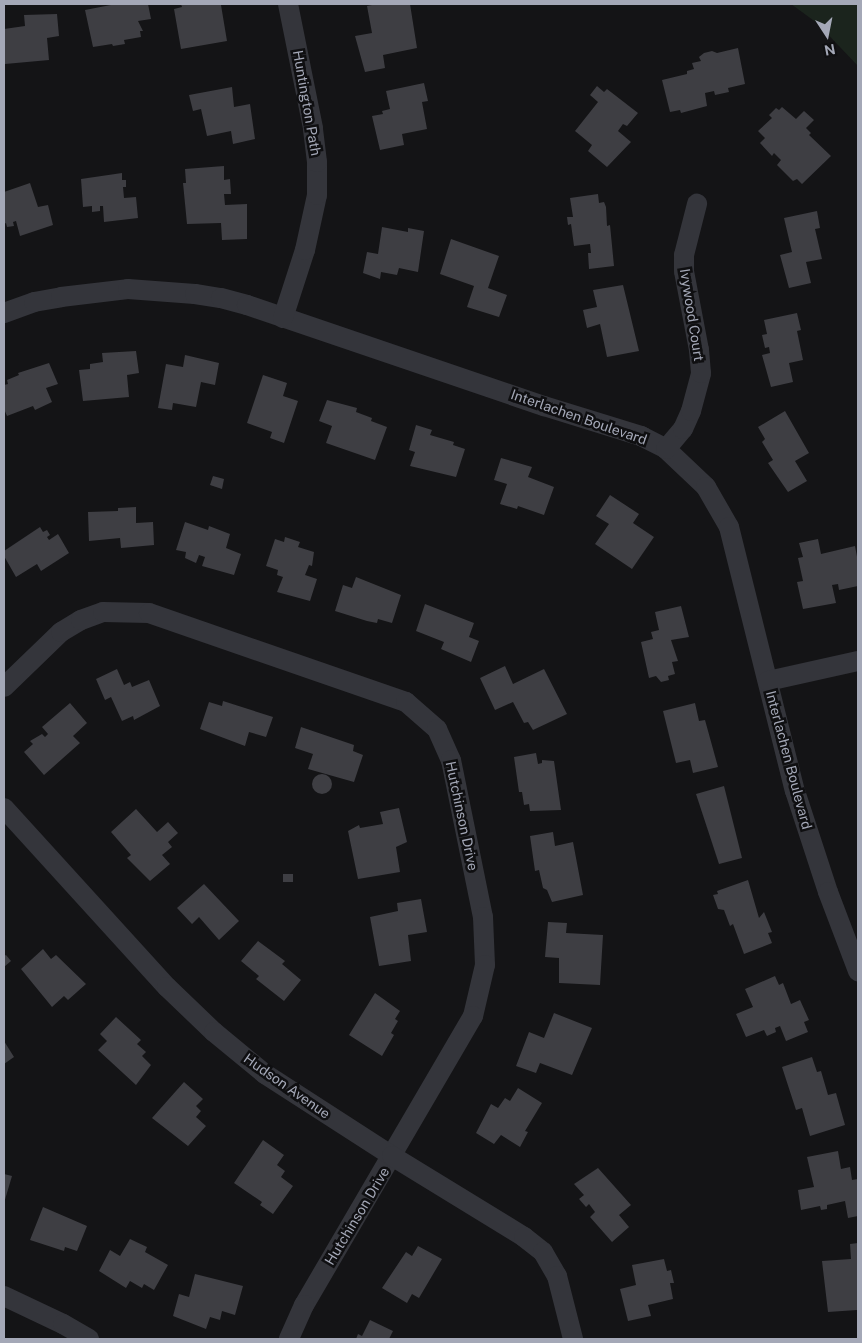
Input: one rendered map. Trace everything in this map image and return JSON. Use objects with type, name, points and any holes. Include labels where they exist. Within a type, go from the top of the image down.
[{"type":"street","name":"Huntington Path","points":[[283,318],[305,250],[317,195],[317,162],[313,128],[288,4]]},
{"type":"street","name":"Ivywood Court","points":[[666,449],[687,420],[701,372],[700,350],[684,271],[684,254],[697,204]]},
{"type":"street","name":"Interlachen Boulevard","points":[[4,313],[61,297],[128,289],[221,298],[544,406],[641,436],[666,449],[706,487],[729,527],[795,791],[828,892],[858,971]]},
{"type":"street","name":"Hutchinson Drive","points":[[4,687],[61,632],[81,620],[103,612],[149,613],[406,702],[437,729],[451,760],[483,917],[485,965],[473,1016],[304,1305],[289,1339]]},
{"type":"street","points":[[768,681],[858,661]]},
{"type":"street","name":"Hudson Avenue","points":[[4,808],[167,987],[214,1032],[265,1074],[392,1156],[524,1236],[542,1252],[557,1276],[573,1339]]},
{"type":"street","points":[[4,1296],[90,1339]]},
{"type":"shaded area","points":[[791,4],[858,4],[858,66],[817,23]]},
{"type":"building","points":[[116,4],[148,4],[151,19],[138,21],[143,31],[140,31],[141,37],[124,40],[125,44],[93,47],[85,10]]},
{"type":"building","points":[[181,4],[225,4],[221,5],[227,41],[181,49],[174,9],[182,7]]},
{"type":"building","points":[[377,4],[410,4],[417,48],[383,55],[385,68],[365,72],[355,36],[372,33],[367,6]]},
{"type":"building","points":[[57,14],[59,36],[47,38],[49,60],[5,64],[4,29],[25,26],[24,15]]},
{"type":"building","points":[[738,48],[745,84],[728,88],[729,92],[715,95],[714,91],[705,93],[707,106],[681,113],[680,110],[670,112],[662,80],[687,74],[687,71],[694,69],[692,63],[701,61],[699,57],[704,53],[712,51],[717,53]]},
{"type":"building","points":[[424,83],[428,101],[422,102],[427,129],[402,134],[404,145],[380,150],[372,116],[383,114],[382,111],[390,109],[386,91]]},
{"type":"building","points":[[597,86],[604,92],[607,89],[638,113],[627,126],[623,124],[618,131],[631,142],[607,167],[588,151],[592,145],[575,131],[598,102],[590,95]]},
{"type":"building","points":[[232,87],[234,107],[250,104],[255,139],[233,144],[231,131],[207,136],[201,109],[193,111],[189,95]]},
{"type":"building","points":[[782,107],[796,119],[804,111],[814,120],[806,128],[811,133],[809,135],[831,156],[802,184],[797,179],[793,181],[777,165],[781,160],[774,153],[772,156],[760,143],[765,138],[758,131],[772,118],[769,115],[776,108],[779,110]]},
{"type":"building","points":[[224,166],[224,180],[230,179],[231,194],[224,194],[225,205],[247,204],[247,239],[222,240],[221,223],[187,224],[183,183],[186,183],[185,169]]},
{"type":"building","points":[[122,173],[122,180],[126,180],[126,187],[123,187],[124,198],[136,197],[138,218],[104,222],[103,206],[100,206],[100,211],[92,212],[92,206],[83,207],[81,179]]},
{"type":"building","points":[[30,183],[38,207],[48,205],[53,225],[20,236],[16,221],[13,222],[14,226],[7,227],[6,223],[4,224],[4,192]]},
{"type":"building","points":[[598,194],[599,203],[604,202],[606,207],[607,226],[610,225],[614,266],[589,269],[588,253],[591,253],[590,244],[574,246],[571,224],[568,225],[567,217],[573,217],[570,198]]},
{"type":"building","points":[[817,211],[820,228],[815,229],[822,259],[806,262],[811,283],[789,288],[780,255],[792,252],[784,218]]},
{"type":"building","points":[[382,227],[408,232],[408,228],[424,231],[418,272],[399,268],[397,275],[381,272],[380,279],[363,273],[367,252],[378,254]]},
{"type":"building","points":[[451,239],[499,256],[488,288],[507,295],[499,317],[467,307],[474,286],[440,274]]},
{"type":"building","points":[[623,285],[639,351],[607,357],[600,324],[587,328],[583,310],[597,307],[593,290]]},
{"type":"building","points":[[797,313],[801,330],[797,331],[803,360],[789,363],[793,382],[771,387],[762,355],[770,353],[769,347],[765,348],[762,335],[767,334],[764,320]]},
{"type":"building","points":[[136,351],[139,373],[127,375],[129,397],[83,401],[79,370],[90,369],[90,364],[103,362],[102,353]]},
{"type":"building","points":[[185,355],[219,363],[215,385],[201,382],[196,407],[173,403],[172,410],[158,408],[166,364],[183,367]]},
{"type":"building","points":[[49,363],[58,384],[46,388],[52,402],[35,410],[33,406],[7,416],[4,409],[4,385],[8,384],[7,380],[19,375],[18,373]]},
{"type":"building","points":[[263,375],[287,383],[283,396],[298,401],[284,443],[270,438],[272,432],[247,423]]},
{"type":"building","points":[[327,400],[357,408],[356,412],[372,418],[371,421],[387,427],[375,460],[326,443],[332,426],[319,421]]},
{"type":"building","points":[[785,411],[809,453],[795,461],[807,481],[788,492],[768,463],[773,460],[762,442],[765,439],[758,427]]},
{"type":"building","points":[[416,425],[432,430],[430,435],[454,442],[453,445],[465,449],[456,477],[410,466],[415,452],[409,450]]},
{"type":"building","points":[[501,458],[532,467],[528,477],[554,487],[544,515],[518,506],[517,509],[500,504],[507,484],[494,480]]},
{"type":"building","points":[[213,476],[224,479],[222,489],[210,485]]},
{"type":"building","points":[[610,495],[639,514],[633,523],[654,537],[632,569],[595,544],[609,524],[596,516]]},
{"type":"building","points":[[136,507],[136,523],[153,522],[154,545],[121,548],[120,538],[89,541],[88,512],[118,511],[118,508]]},
{"type":"building","points":[[185,522],[208,530],[209,526],[230,534],[226,548],[241,554],[234,575],[202,566],[205,557],[199,555],[196,563],[185,558],[186,552],[176,550]]},
{"type":"building","points":[[40,527],[43,532],[47,530],[50,535],[47,537],[49,540],[58,534],[69,553],[41,571],[37,564],[16,577],[4,556],[4,551]]},
{"type":"building","points":[[285,537],[300,542],[298,547],[314,552],[312,566],[309,565],[305,575],[317,579],[310,601],[277,592],[283,577],[277,575],[278,570],[266,566],[275,539],[284,542]]},
{"type":"building","points":[[818,539],[821,554],[855,546],[858,562],[858,586],[839,590],[838,584],[832,585],[836,603],[803,609],[797,582],[803,581],[798,558],[803,557],[799,543]]},
{"type":"building","points":[[356,577],[401,595],[392,623],[378,619],[377,623],[367,621],[335,611],[343,585],[352,588]]},
{"type":"building","points":[[425,604],[474,623],[469,637],[479,641],[471,662],[441,649],[444,642],[416,631]]},
{"type":"building","points":[[681,606],[689,637],[671,640],[678,661],[672,662],[675,674],[668,676],[669,680],[661,682],[656,676],[649,678],[641,642],[653,639],[651,632],[659,630],[655,612]]},
{"type":"building","points":[[505,666],[513,684],[544,669],[567,714],[533,730],[528,722],[524,723],[513,702],[495,710],[480,678]]},
{"type":"building","points":[[117,669],[124,685],[130,682],[132,687],[149,680],[160,706],[134,720],[133,716],[122,721],[111,697],[105,700],[96,679]]},
{"type":"building","points":[[223,701],[273,717],[266,737],[249,732],[245,746],[200,729],[209,702],[222,706]]},
{"type":"building","points":[[70,703],[87,723],[73,736],[80,743],[44,775],[24,752],[33,744],[30,741],[42,734],[45,737],[48,734],[42,727]]},
{"type":"building","points":[[695,703],[699,721],[705,720],[718,767],[693,773],[690,760],[676,763],[663,711]]},
{"type":"building","points":[[301,727],[354,745],[353,751],[363,755],[354,782],[308,769],[313,754],[295,748]]},
{"type":"building","points":[[536,753],[538,764],[542,763],[542,760],[554,761],[561,810],[530,811],[529,804],[524,805],[522,792],[519,792],[514,757]]},
{"type":"building","points":[[322,774],[329,777],[332,784],[329,791],[322,794],[315,791],[312,784],[315,777]]},
{"type":"building","points":[[724,786],[742,858],[719,864],[696,794]]},
{"type":"building","points":[[399,808],[407,842],[396,847],[400,872],[358,879],[348,831],[359,825],[360,828],[383,824],[380,812]]},
{"type":"building","points":[[136,809],[157,832],[168,822],[178,833],[168,842],[172,847],[162,855],[170,864],[150,881],[127,858],[131,855],[111,832]]},
{"type":"building","points":[[553,832],[555,846],[573,842],[583,895],[552,902],[547,890],[543,888],[539,870],[535,871],[530,836]]},
{"type":"building","points":[[283,874],[293,874],[293,882],[283,882]]},
{"type":"building","points":[[748,880],[759,918],[764,912],[772,932],[768,933],[772,943],[744,954],[733,924],[730,926],[724,910],[718,909],[713,895],[718,894],[717,891]]},
{"type":"building","points":[[204,884],[239,921],[219,940],[199,917],[192,924],[177,908]]},
{"type":"building","points":[[421,899],[427,932],[408,935],[411,961],[379,966],[370,917],[398,911],[397,903]]},
{"type":"building","points":[[548,922],[567,923],[566,933],[603,935],[600,985],[559,983],[559,958],[545,957]]},
{"type":"building","points":[[258,941],[285,961],[282,964],[301,980],[284,1001],[256,979],[259,976],[241,961]]},
{"type":"building","points":[[43,949],[51,959],[56,955],[86,984],[68,1000],[64,996],[52,1007],[21,969]]},
{"type":"building","points":[[6,955],[11,961],[4,967],[4,956]]},
{"type":"building","points":[[775,976],[779,985],[783,983],[791,1004],[800,1000],[809,1020],[804,1022],[808,1032],[786,1041],[780,1026],[775,1028],[776,1032],[767,1036],[764,1030],[746,1037],[736,1014],[753,1007],[745,989]]},
{"type":"building","points":[[375,993],[400,1011],[395,1019],[398,1021],[391,1033],[394,1035],[382,1056],[349,1035]]},
{"type":"building","points":[[554,1013],[592,1028],[572,1075],[540,1063],[536,1073],[516,1066],[529,1032],[544,1038]]},
{"type":"building","points":[[116,1017],[141,1040],[137,1044],[146,1052],[142,1056],[151,1065],[136,1085],[98,1050],[107,1041],[100,1034]]},
{"type":"building","points":[[4,1041],[14,1057],[4,1064]]},
{"type":"building","points":[[812,1057],[817,1072],[821,1071],[828,1095],[836,1093],[845,1125],[810,1136],[802,1108],[796,1110],[782,1067]]},
{"type":"building","points":[[184,1082],[203,1099],[196,1106],[201,1111],[196,1117],[206,1126],[188,1146],[152,1118]]},
{"type":"building","points":[[518,1088],[542,1103],[525,1131],[528,1132],[520,1147],[501,1135],[494,1144],[476,1133],[491,1104],[498,1108],[505,1098],[510,1101]]},
{"type":"building","points":[[263,1140],[284,1155],[277,1165],[285,1171],[281,1177],[293,1186],[273,1214],[260,1205],[262,1202],[234,1183]]},
{"type":"building","points":[[838,1151],[841,1169],[850,1167],[852,1180],[858,1179],[858,1216],[848,1218],[845,1201],[827,1205],[827,1209],[821,1210],[820,1206],[801,1210],[798,1190],[814,1187],[807,1157]]},
{"type":"building","points":[[598,1168],[631,1205],[619,1215],[629,1227],[612,1242],[590,1217],[595,1212],[589,1204],[586,1207],[579,1199],[584,1195],[574,1184]]},
{"type":"building","points":[[4,1174],[12,1176],[4,1203]]},
{"type":"building","points":[[43,1207],[87,1226],[77,1251],[65,1247],[64,1251],[30,1240]]},
{"type":"building","points":[[130,1239],[147,1247],[145,1252],[168,1265],[154,1290],[144,1284],[142,1288],[130,1281],[126,1288],[99,1271],[110,1250],[120,1256]]},
{"type":"building","points":[[858,1243],[857,1310],[828,1312],[822,1261],[851,1259],[850,1244]]},
{"type":"building","points":[[418,1246],[442,1259],[419,1298],[412,1294],[407,1303],[382,1288],[406,1252],[412,1256]]},
{"type":"building","points":[[664,1259],[667,1271],[671,1270],[674,1283],[670,1283],[673,1299],[648,1305],[651,1316],[628,1321],[620,1289],[636,1285],[632,1265]]},
{"type":"building","points":[[195,1274],[243,1286],[235,1315],[222,1311],[220,1320],[210,1317],[206,1329],[173,1316],[179,1294],[189,1297]]},
{"type":"building","points":[[370,1320],[393,1331],[389,1339],[356,1339],[358,1334],[362,1336]]}]
